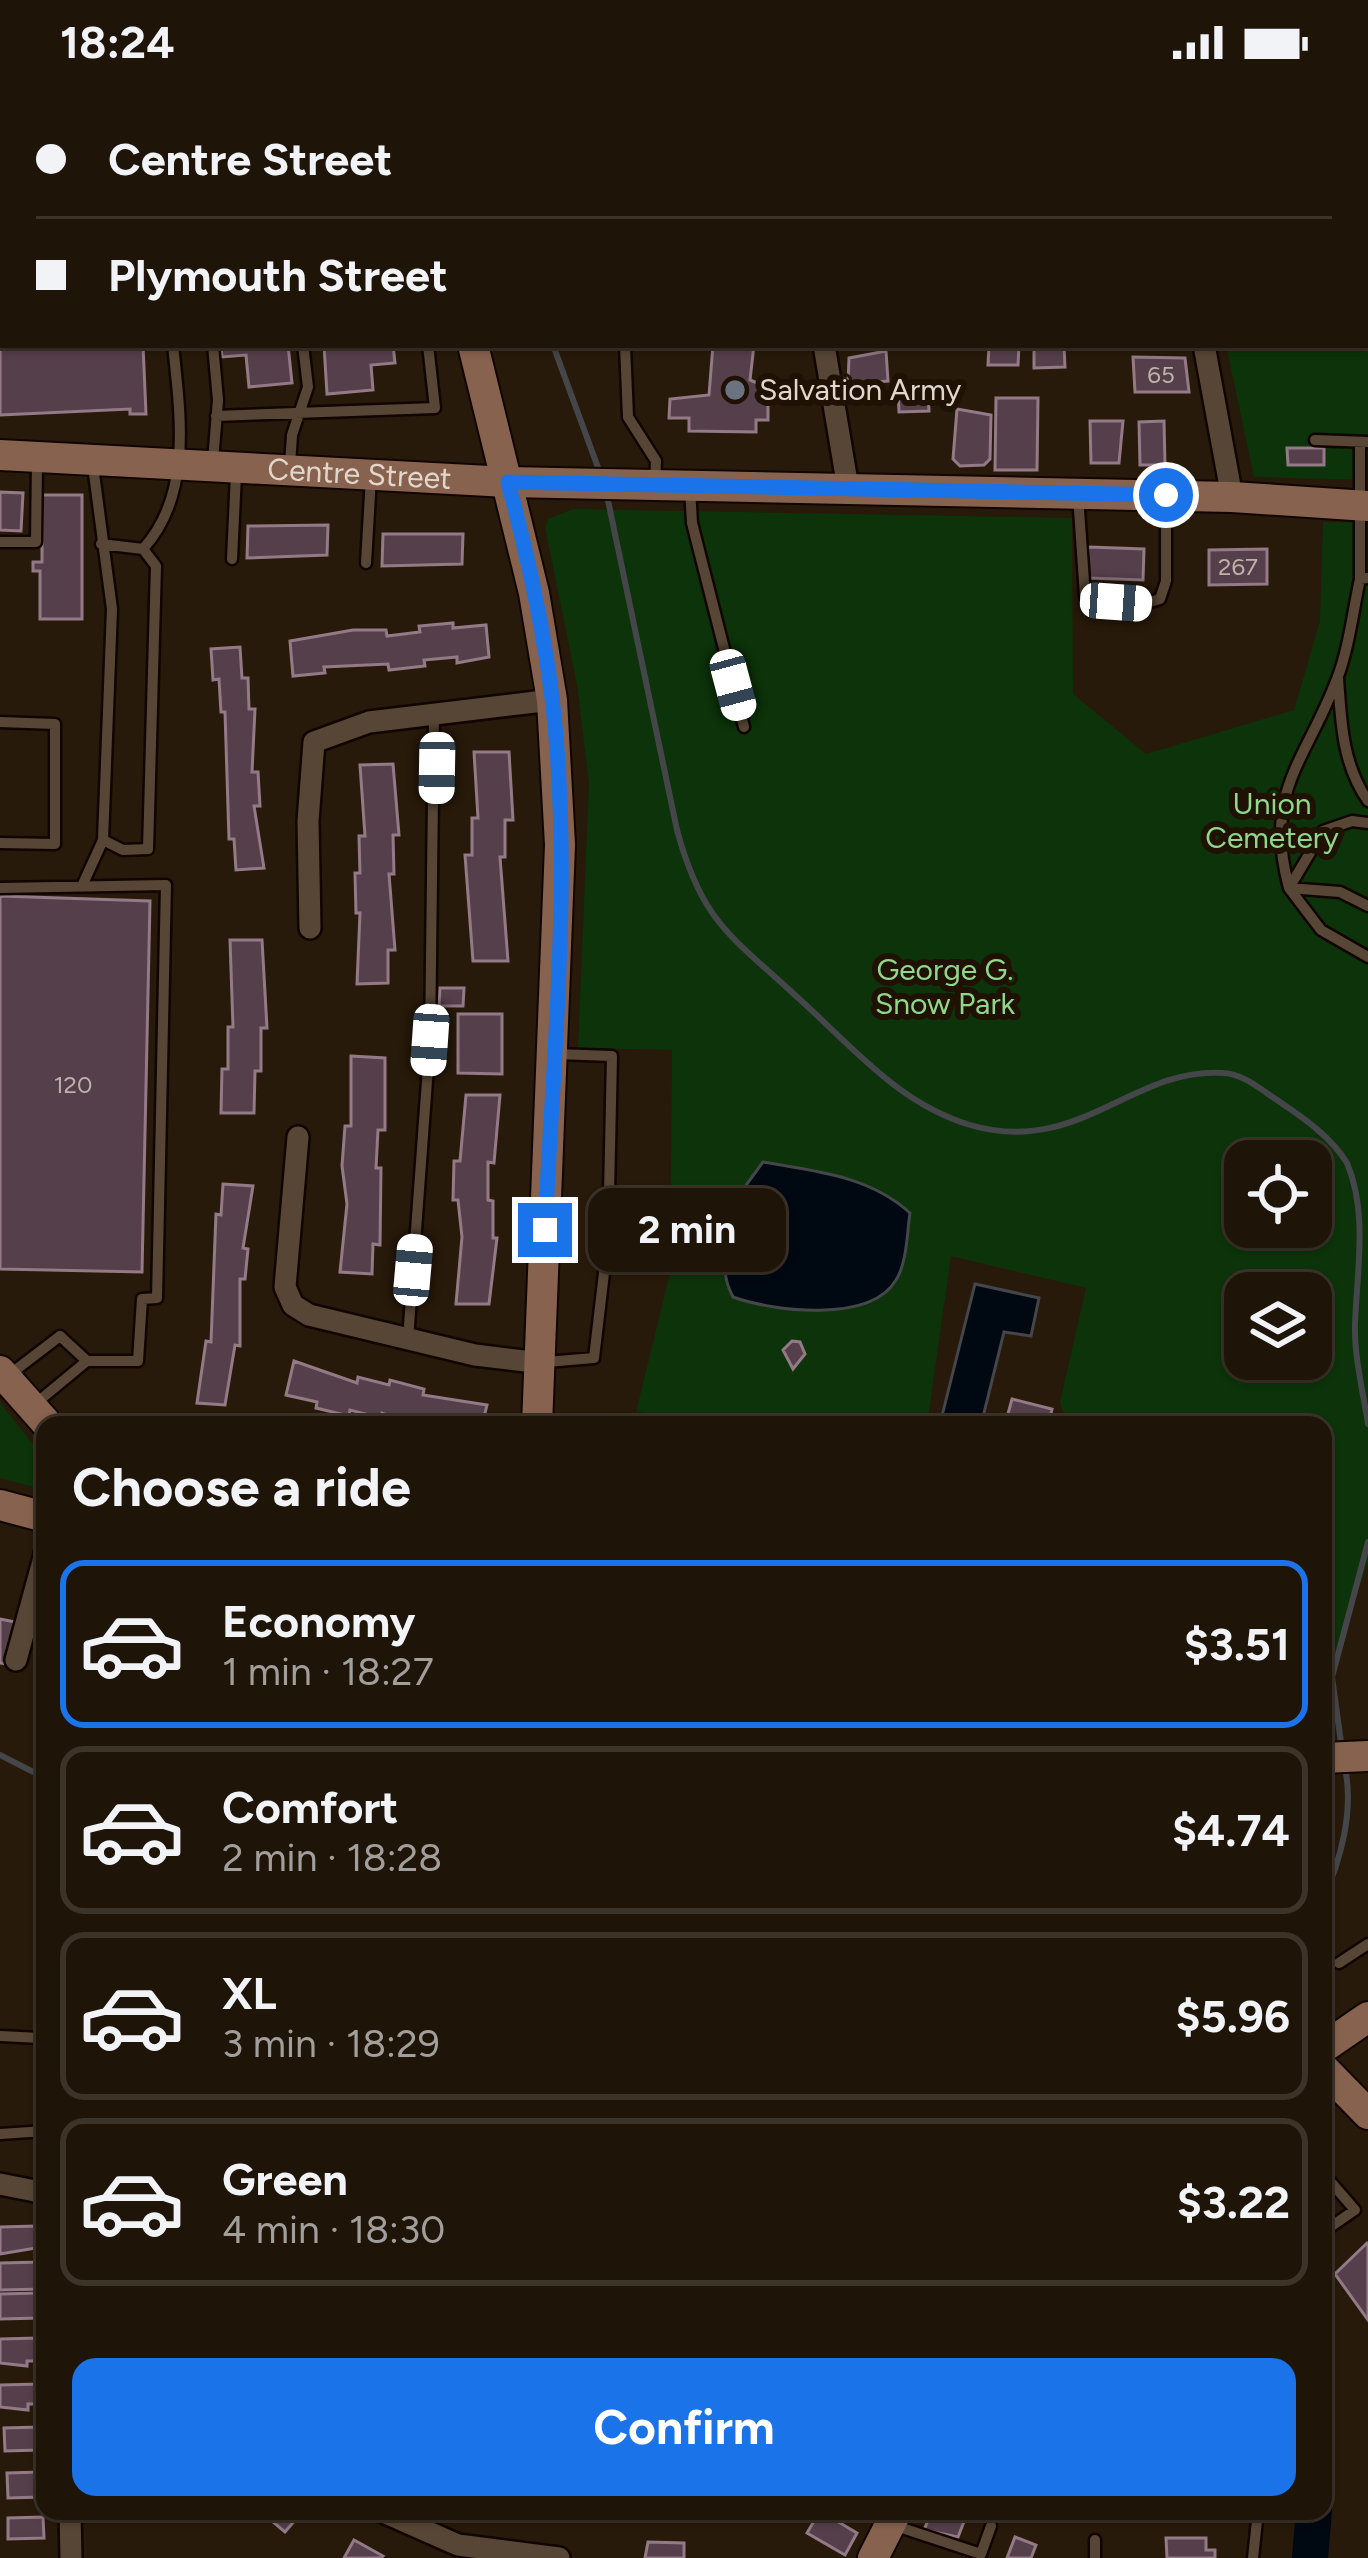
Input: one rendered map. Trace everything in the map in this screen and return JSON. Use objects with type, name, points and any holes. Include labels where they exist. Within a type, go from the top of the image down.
[{"type":"main road","points":[[474,348],[508,482],[552,700],[560,845],[538,1416]]},
{"type":"main road","name":"Centre Street","points":[[0,455],[508,482],[1166,495],[1363,506]]},
{"type":"main road","points":[[3,1374],[40,1416]]},
{"type":"main road","points":[[0,1505],[36,1515]]},
{"type":"main road","points":[[1332,1758],[1368,1756]]},
{"type":"main road","points":[[1332,2042],[1368,2017]]},
{"type":"main road","points":[[1332,2077],[1368,2114]]},
{"type":"main road","points":[[873,2558],[892,2520]]},
{"type":"street","points":[[825,348],[848,488]]},
{"type":"street","points":[[1205,348],[1232,497]]},
{"type":"street","points":[[310,928],[308,821],[314,742],[369,722],[552,700]]},
{"type":"street","points":[[298,1137],[285,1287],[293,1305],[309,1315],[408,1339],[541,1363]]},
{"type":"street","points":[[16,1660],[36,1587]]},
{"type":"street","points":[[0,2184],[36,2191]]},
{"type":"street","points":[[70,2520],[71,2558]]},
{"type":"street","points":[[401,2520],[458,2545],[559,2558]]},
{"type":"lane","points":[[143,549],[175,497],[180,412],[172,348]]},
{"type":"lane","points":[[213,348],[232,559]]},
{"type":"lane","points":[[290,468],[298,415],[308,387],[303,348]]},
{"type":"lane","points":[[217,416],[435,408],[428,348]]},
{"type":"lane","points":[[625,348],[628,417],[656,461],[655,485]]},
{"type":"lane","points":[[1315,440],[1364,442],[1364,578],[1338,677],[1282,798],[1278,846],[1289,888],[1321,930],[1368,957]]},
{"type":"lane","points":[[0,542],[36,542],[37,454]]},
{"type":"lane","points":[[82,886],[103,840],[112,610],[92,457]]},
{"type":"lane","points":[[366,563],[371,473]]},
{"type":"lane","points":[[690,486],[692,523],[743,727]]},
{"type":"lane","points":[[1078,494],[1081,589],[1090,600],[1142,604],[1160,599],[1166,581],[1166,495]]},
{"type":"lane","points":[[101,544],[143,549],[156,566],[148,849],[123,850],[103,840]]},
{"type":"lane","points":[[1338,677],[1342,738],[1356,784],[1368,801]]},
{"type":"lane","points":[[408,1339],[430,1040],[434,713]]},
{"type":"lane","points":[[0,722],[56,724],[55,844],[0,843]]},
{"type":"lane","points":[[1289,888],[1323,830],[1352,820],[1368,823]]},
{"type":"lane","points":[[0,888],[166,885],[158,1298],[142,1299],[138,1361],[87,1361],[60,1336],[3,1374]]},
{"type":"lane","points":[[1289,888],[1340,892],[1368,906]]},
{"type":"lane","points":[[541,1363],[594,1358],[608,1239],[612,1056],[552,1054]]},
{"type":"lane","points":[[40,1416],[87,1361]]},
{"type":"lane","points":[[1339,1963],[1368,1944]]},
{"type":"lane","points":[[0,2036],[36,2038]]},
{"type":"lane","points":[[0,2134],[36,2132]]},
{"type":"lane","points":[[1332,2183],[1355,2210],[1332,2226]]},
{"type":"lane","points":[[898,2520],[981,2554],[991,2527]]},
{"type":"lane","points":[[1253,2558],[1257,2520]]},
{"type":"lane","points":[[1094,2558],[1095,2540]]},
{"type":"green space","points":[[1227,348],[1368,348],[1368,480],[1254,477]]},
{"type":"green space","name":"George G. Snow Park","points":[[573,509],[1072,518],[1073,694],[1146,754],[1294,710],[1320,621],[1323,522],[1368,523],[1368,1562],[1332,1666],[1332,1416],[1064,1416],[1060,1402],[1086,1288],[951,1256],[928,1416],[636,1412],[670,1273],[672,1050],[578,1048],[589,783],[577,685],[545,527],[548,519]]},
{"type":"green space","points":[[0,1403],[36,1448],[36,1488],[0,1478]]},
{"type":"shaded area","points":[[763,1162],[860,1183],[910,1213],[902,1265],[883,1294],[865,1303],[819,1310],[733,1297],[725,1266],[742,1220],[741,1192]]},
{"type":"shaded area","points":[[975,1284],[1039,1298],[1031,1336],[1004,1332],[983,1416],[942,1416]]},
{"type":"building","points":[[0,348],[143,348],[146,414],[130,414],[130,409],[0,415]]},
{"type":"building","points":[[221,348],[288,348],[292,383],[249,387],[246,355],[222,357]]},
{"type":"building","points":[[324,348],[393,348],[395,363],[371,365],[373,390],[327,394]]},
{"type":"building","name":"Salvation Army","points":[[713,348],[754,348],[750,380],[762,385],[761,402],[768,402],[768,420],[756,420],[756,432],[689,431],[689,418],[669,418],[670,399],[709,395]]},
{"type":"building","points":[[989,348],[1019,348],[1018,365],[988,365]]},
{"type":"building","points":[[1034,348],[1064,348],[1065,367],[1034,368]]},
{"type":"building","points":[[886,351],[888,381],[848,384],[849,358]]},
{"type":"building","points":[[1133,357],[1185,358],[1189,392],[1135,392]]},
{"type":"building","points":[[928,389],[929,411],[899,412],[898,390]]},
{"type":"building","points":[[996,398],[1038,398],[1037,470],[995,470]]},
{"type":"building","points":[[957,409],[991,415],[990,459],[984,465],[960,466],[953,459]]},
{"type":"building","points":[[1090,421],[1123,421],[1119,463],[1091,463]]},
{"type":"building","points":[[1164,421],[1165,465],[1140,465],[1139,422]]},
{"type":"building","points":[[1287,448],[1324,448],[1324,465],[1288,465]]},
{"type":"building","points":[[0,492],[23,493],[21,531],[0,530]]},
{"type":"building","points":[[42,495],[82,495],[82,619],[40,619],[40,571],[33,571],[33,562],[42,562]]},
{"type":"building","points":[[328,525],[327,555],[247,558],[248,526]]},
{"type":"building","points":[[383,534],[463,534],[462,564],[382,566]]},
{"type":"building","points":[[1088,547],[1144,549],[1143,580],[1087,578]]},
{"type":"building","points":[[1267,549],[1267,584],[1209,585],[1209,550]]},
{"type":"building","points":[[453,623],[453,628],[486,625],[489,657],[457,663],[457,657],[424,660],[425,666],[389,670],[388,664],[324,667],[325,673],[293,676],[290,641],[353,630],[386,630],[387,636],[420,632],[419,626]]},
{"type":"building","points":[[240,647],[249,709],[255,709],[252,772],[258,772],[260,806],[254,806],[264,868],[236,870],[234,839],[229,839],[225,712],[221,712],[219,679],[213,680],[211,649]]},
{"type":"building","points":[[474,752],[509,752],[513,820],[505,820],[505,857],[500,857],[508,961],[473,961],[465,855],[472,855],[472,818],[478,818]]},
{"type":"building","points":[[393,764],[399,835],[393,835],[394,874],[389,874],[395,950],[388,950],[388,983],[357,984],[360,913],[356,913],[355,873],[360,873],[359,836],[365,836],[360,765]]},
{"type":"building","points":[[0,896],[150,901],[142,1272],[0,1269]]},
{"type":"building","points":[[230,940],[262,940],[267,1028],[261,1028],[254,1113],[221,1113],[222,1069],[228,1069],[228,1027],[233,1027]]},
{"type":"building","points":[[440,988],[464,988],[463,1006],[439,1006]]},
{"type":"building","points":[[458,1014],[502,1014],[502,1074],[458,1073]]},
{"type":"building","points":[[351,1056],[385,1058],[385,1130],[378,1130],[376,1168],[381,1168],[380,1245],[373,1244],[372,1274],[340,1272]]},
{"type":"building","points":[[466,1095],[500,1095],[494,1163],[488,1162],[488,1200],[493,1201],[493,1238],[497,1238],[489,1304],[456,1304],[462,1237],[458,1200],[453,1200],[454,1161],[460,1161]]},
{"type":"building","points":[[223,1184],[253,1186],[243,1248],[248,1249],[245,1279],[240,1279],[240,1346],[235,1345],[225,1405],[197,1403],[206,1341],[211,1342],[216,1214],[221,1215]]},
{"type":"building","points":[[792,1341],[800,1342],[805,1354],[793,1369],[783,1350]]},
{"type":"building","points":[[294,1361],[357,1383],[358,1377],[389,1385],[390,1380],[424,1389],[423,1395],[487,1405],[484,1416],[373,1416],[350,1410],[349,1416],[286,1395]]},
{"type":"building","points":[[1012,1399],[1052,1409],[1050,1416],[1007,1416]]},
{"type":"building","points":[[0,1619],[15,1622],[8,1664],[0,1663]]},
{"type":"building","points":[[36,2226],[36,2248],[0,2254],[0,2227]]},
{"type":"building","points":[[1368,2244],[1368,2320],[1335,2274]]},
{"type":"building","points":[[36,2262],[36,2289],[0,2290],[0,2263]]},
{"type":"building","points":[[36,2293],[36,2318],[0,2319],[0,2294]]},
{"type":"building","points":[[36,2338],[36,2361],[27,2361],[27,2366],[0,2363],[0,2339]]},
{"type":"building","points":[[36,2384],[36,2404],[28,2404],[28,2410],[0,2407],[0,2385]]},
{"type":"building","points":[[36,2427],[36,2450],[5,2451],[4,2428]]},
{"type":"building","points":[[36,2472],[36,2497],[8,2498],[7,2473]]},
{"type":"building","points":[[8,2518],[43,2520],[44,2538],[8,2539]]},
{"type":"building","points":[[271,2520],[295,2520],[285,2532]]},
{"type":"building","points":[[815,2520],[835,2520],[857,2533],[845,2555],[807,2533]]},
{"type":"building","points":[[928,2520],[965,2520],[958,2537],[924,2530]]},
{"type":"building","points":[[1015,2537],[1036,2545],[1031,2558],[1007,2558]]},
{"type":"building","points":[[1166,2538],[1206,2538],[1206,2550],[1215,2550],[1215,2558],[1167,2558]]},
{"type":"building","points":[[354,2540],[383,2556],[344,2558]]},
{"type":"building","points":[[648,2542],[684,2543],[684,2558],[645,2558]]},
{"type":"waterway","points":[[554,348],[600,473]]},
{"type":"waterway","points":[[606,491],[677,830],[697,886],[721,925],[876,1071],[920,1102],[970,1125],[1008,1132],[1043,1129],[1074,1121],[1161,1083],[1224,1073],[1254,1084],[1308,1122],[1347,1163],[1357,1201],[1360,1242],[1355,1336],[1368,1424]]},
{"type":"waterway","points":[[1342,1750],[1332,1677],[1368,1542]]},
{"type":"waterway","points":[[0,1755],[36,1773]]},
{"type":"waterway","points":[[1332,1876],[1344,1835],[1345,1768]]},
{"type":"waterway","points":[[1310,2558],[1313,2520]]},
{"type":"place","name":"Salvation Army","points":[[735,390]]},
{"type":"route","points":[[545,1230],[560,845],[552,700],[508,482],[1166,495]]},
{"type":"park label","name":"Union Cemetery","points":[[1272,821]]}]
